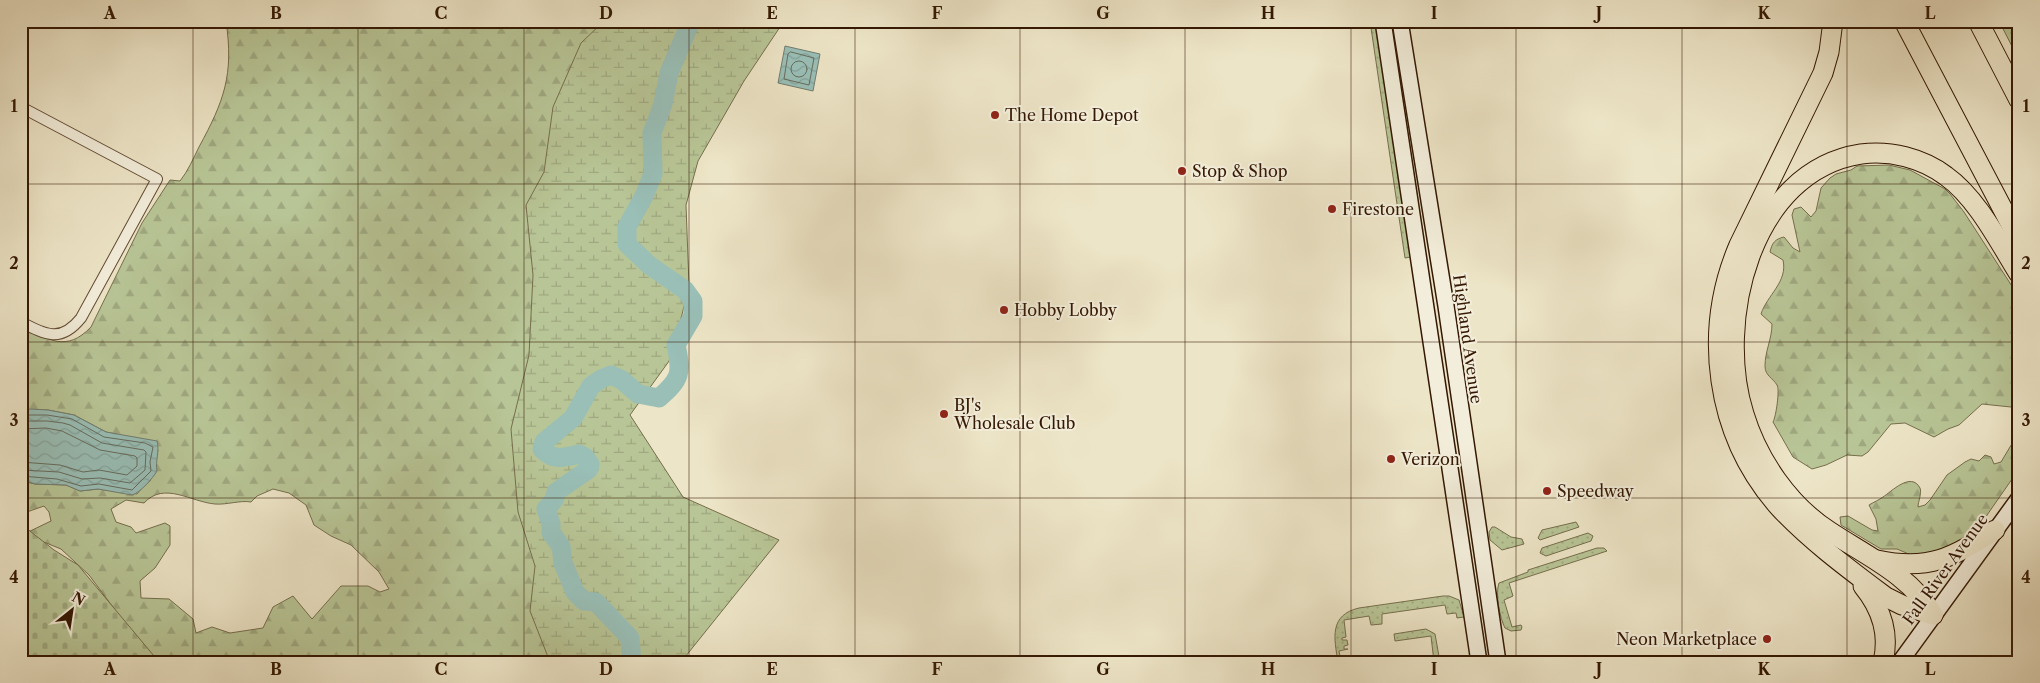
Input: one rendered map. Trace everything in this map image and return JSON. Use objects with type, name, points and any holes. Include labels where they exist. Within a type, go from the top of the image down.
[{"type":"highway","points":[[1833,21],[1829,52],[1823,73],[1733,258],[1721,307],[1718,346],[1720,375],[1725,402],[1734,431],[1746,458],[1761,483],[1778,505],[1797,525],[1894,601],[1910,609],[1933,615]]},
{"type":"highway","points":[[1904,21],[2019,240]]},
{"type":"highway","points":[[1978,21],[2019,100]]},
{"type":"highway","points":[[1933,615],[1918,594],[1874,559],[1827,530],[1798,505],[1766,463],[1748,426],[1734,372],[1733,334],[1740,287],[1758,238],[1786,196],[1813,173],[1833,162],[1856,155],[1889,154],[1924,163],[1956,183],[1979,211],[2019,274]]},
{"type":"highway","points":[[1874,559],[1904,564],[1937,561],[1963,550],[1995,530]]},
{"type":"highway","points":[[1829,551],[1864,588],[1880,612],[1886,636],[1883,662]]},
{"type":"main road","points":[[1383,21],[1479,662]]},
{"type":"main road","name":"Highland Avenue","points":[[1400,21],[1446,306],[1498,662]]},
{"type":"main road","name":"Fall River Avenue","points":[[1900,662],[2019,498]]},
{"type":"street","points":[[21,108],[157,179],[73,328],[62,334],[42,333],[21,322]]},
{"type":"green space","points":[[226,21],[683,21],[576,662],[154,662],[89,575],[61,549],[24,534],[51,521],[49,512],[44,506],[21,514],[21,480],[35,484],[66,485],[80,491],[98,489],[137,494],[150,481],[158,450],[120,435],[106,432],[74,415],[48,410],[21,410],[21,327],[49,339],[65,342],[82,335],[91,327],[142,223],[170,180],[180,181],[183,177],[215,115],[221,101],[228,72]],"holes":[[[273,489],[289,493],[306,505],[314,525],[331,536],[351,545],[379,572],[389,589],[380,592],[368,586],[341,586],[312,619],[293,596],[273,607],[263,628],[230,633],[212,627],[196,633],[193,619],[169,599],[141,598],[140,581],[155,568],[170,545],[170,526],[165,523],[136,533],[131,527],[116,522],[111,509],[126,500],[144,503],[152,497],[169,493],[215,504],[251,502],[257,496]]]},
{"type":"green space","points":[[604,21],[784,21],[744,81],[698,161],[686,205],[689,285],[672,357],[630,415],[683,497],[779,540],[681,662],[550,662],[530,611],[535,566],[518,512],[511,429],[529,355],[533,275],[526,205],[544,172],[553,107],[581,43]]},
{"type":"green space","points":[[1370,21],[1376,21],[1411,257],[1405,258]]},
{"type":"green space","points":[[1999,21],[2019,21],[2019,60]]},
{"type":"green space","points":[[1889,165],[1910,170],[1945,189],[1950,194],[1964,212],[2019,297],[2019,412],[2011,407],[1982,404],[1959,425],[1934,437],[1905,423],[1891,424],[1868,452],[1862,456],[1847,455],[1812,469],[1793,457],[1773,422],[1778,388],[1766,372],[1765,366],[1772,324],[1761,314],[1780,282],[1784,268],[1783,260],[1770,252],[1774,242],[1784,237],[1793,248],[1800,252],[1792,215],[1794,209],[1801,207],[1811,217],[1816,211],[1821,188],[1830,178],[1857,166]]},
{"type":"green space","points":[[2019,432],[2019,469],[1985,518],[1970,535],[1955,544],[1926,556],[1911,555],[1897,549],[1881,549],[1841,525],[1840,517],[1848,516],[1872,530],[1878,531],[1876,519],[1869,505],[1901,484],[1912,482],[1916,483],[1921,492],[1918,507],[1925,505],[1947,475],[1965,462],[1971,459],[1979,461],[1985,455],[1991,457],[1994,464],[2001,462]]},
{"type":"green space","points":[[1576,522],[1579,527],[1540,540],[1538,538],[1542,530]]},
{"type":"green space","points":[[21,524],[54,550],[78,565],[159,662],[21,662]]},
{"type":"green space","points":[[1492,527],[1511,537],[1522,539],[1524,544],[1502,550],[1490,540],[1489,532]]},
{"type":"green space","points":[[1588,533],[1593,536],[1591,541],[1546,556],[1540,553],[1542,548]]},
{"type":"green space","points":[[1597,548],[1604,548],[1607,551],[1509,583],[1513,596],[1504,600],[1512,627],[1521,625],[1522,627],[1521,630],[1511,631],[1505,628],[1499,606],[1499,583],[1528,572],[1528,570]]},
{"type":"green space","points":[[1443,596],[1459,600],[1464,617],[1457,618],[1456,613],[1447,614],[1445,605],[1382,614],[1382,624],[1371,625],[1369,616],[1344,620],[1346,637],[1342,638],[1342,640],[1347,640],[1348,645],[1344,646],[1344,649],[1348,649],[1339,651],[1341,662],[1338,662],[1335,644],[1336,629],[1342,616],[1349,611]]},
{"type":"green space","points":[[1426,629],[1435,634],[1440,662],[1434,662],[1431,636],[1395,641],[1394,634]]},
{"type":"water","points":[[785,46],[820,54],[813,91],[778,83]]},
{"type":"water","points":[[31,409],[74,415],[106,432],[157,441],[157,471],[142,488],[132,495],[98,489],[80,491],[66,485],[35,484],[21,480],[21,410]]},
{"type":"waterway","points":[[632,662],[630,638],[596,602],[584,601],[575,592],[563,563],[561,546],[551,533],[551,524],[546,509],[554,500],[556,492],[589,469],[590,464],[585,457],[579,454],[559,458],[546,453],[542,449],[544,442],[573,418],[591,386],[601,379],[611,375],[622,380],[638,394],[659,398],[672,386],[678,375],[679,362],[676,345],[693,316],[693,301],[685,290],[649,265],[627,244],[627,227],[644,196],[653,174],[652,133],[663,104],[669,73],[691,21]]},
{"type":"place","name":"The Home Depot","points":[[995,115]]},
{"type":"place","name":"Stop & Shop","points":[[1182,171]]},
{"type":"place","name":"Firestone","points":[[1332,209]]},
{"type":"place","name":"Hobby Lobby","points":[[1004,310]]},
{"type":"place","name":"BJ's Wholesale Club","points":[[944,414]]},
{"type":"place","name":"Verizon","points":[[1391,459]]},
{"type":"place","name":"Speedway","points":[[1547,491]]},
{"type":"place","name":"Neon Marketplace","points":[[1767,639]]}]
